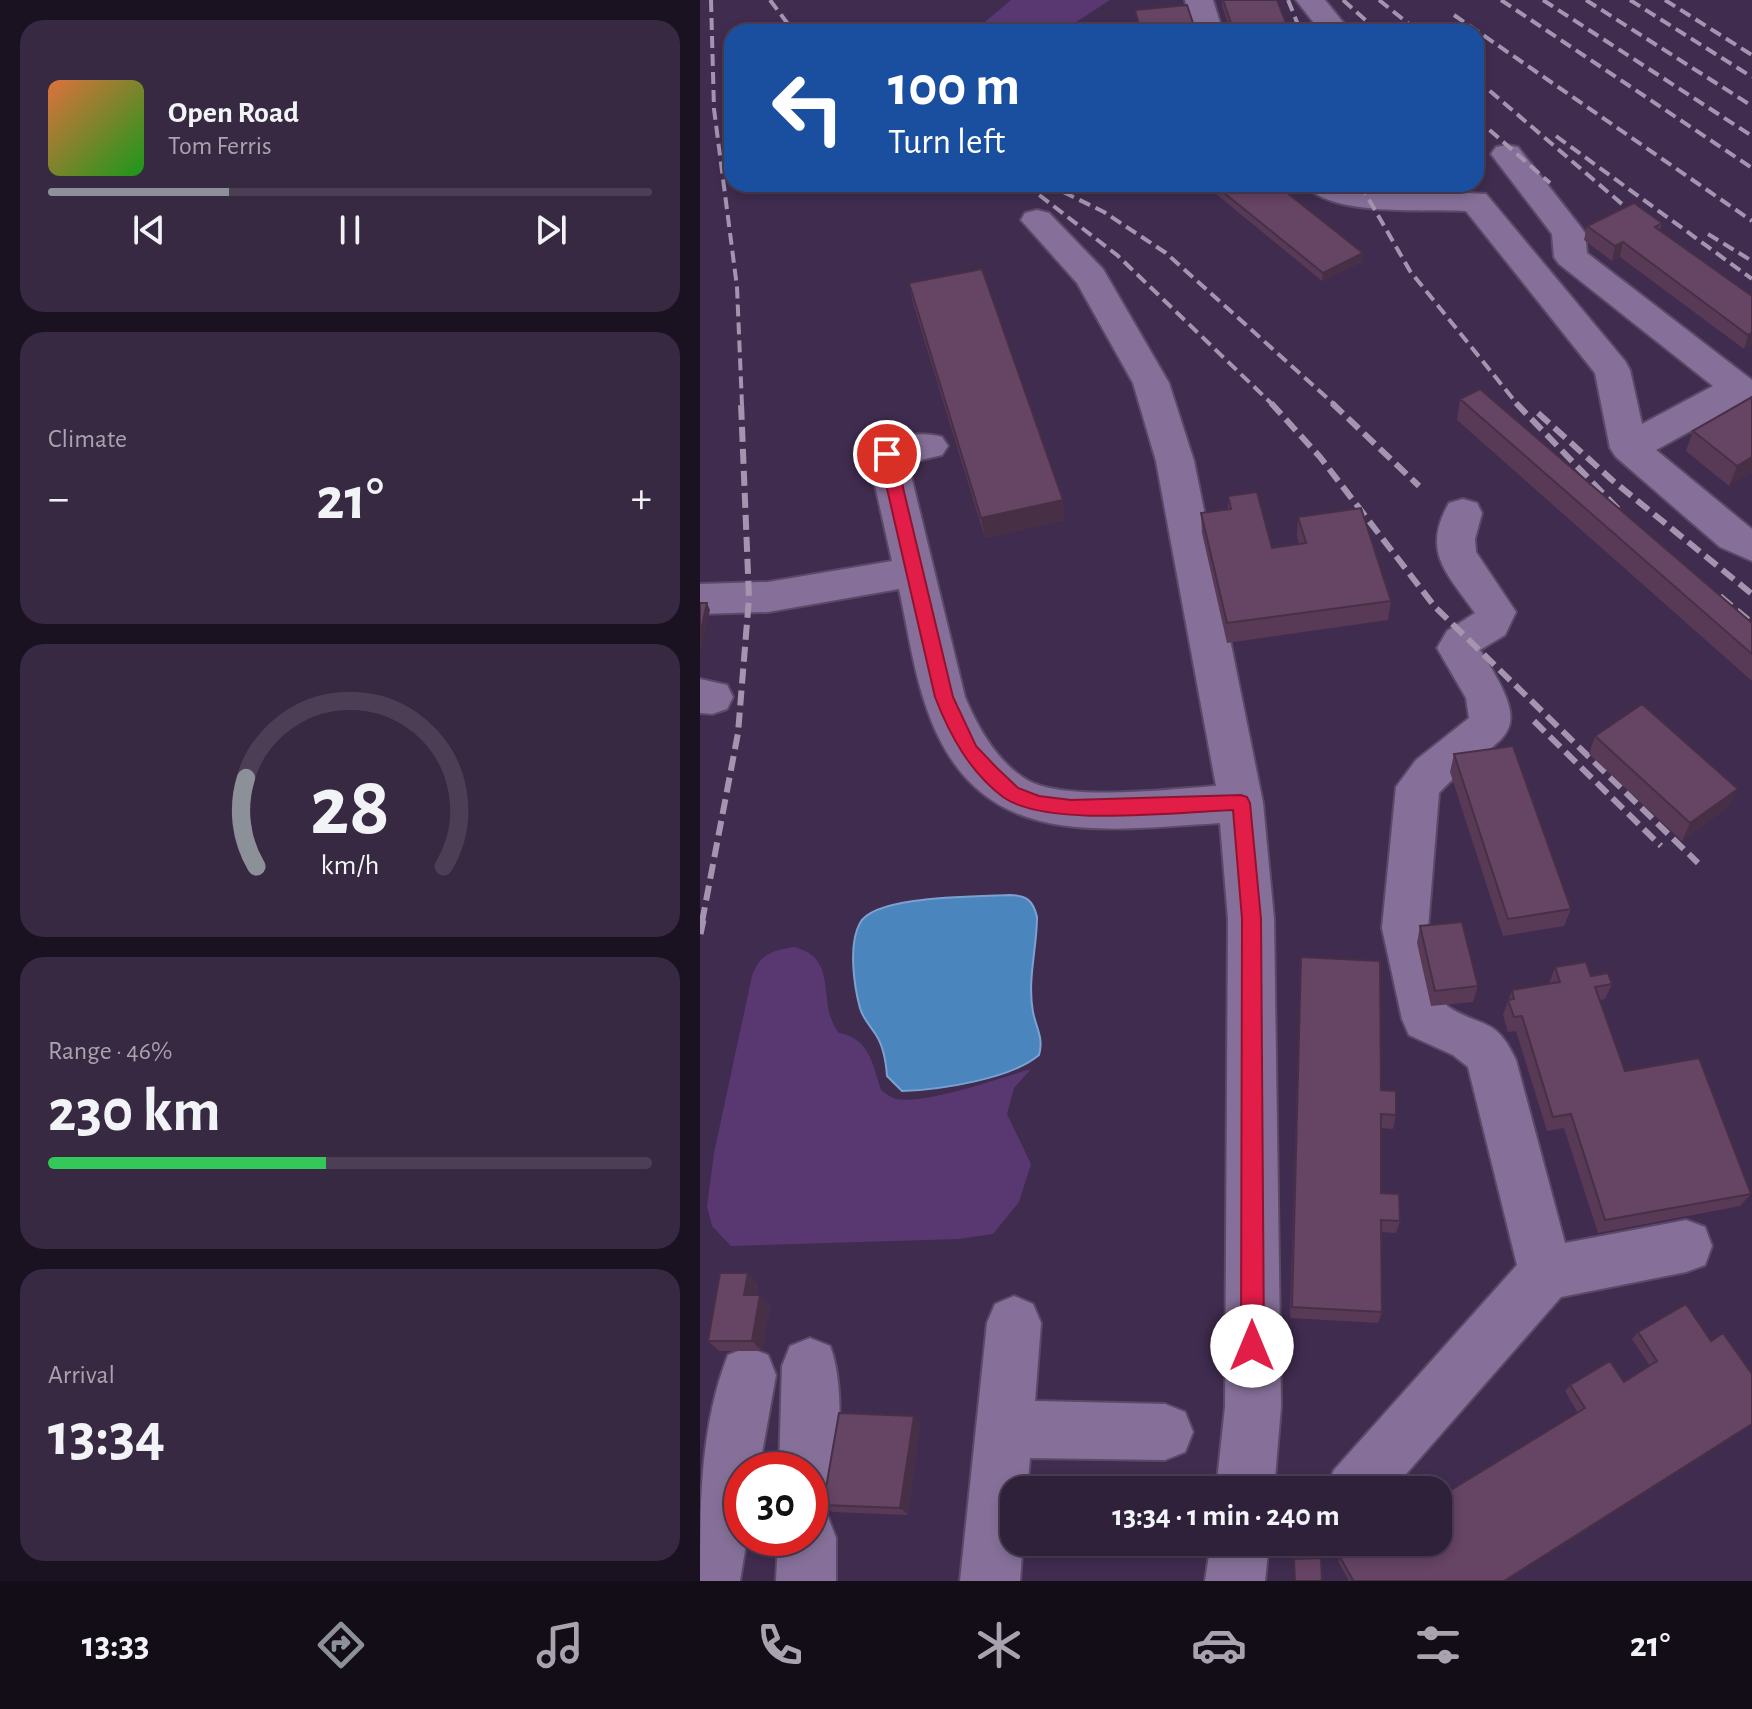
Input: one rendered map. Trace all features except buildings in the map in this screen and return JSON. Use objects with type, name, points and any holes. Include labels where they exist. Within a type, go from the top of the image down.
[{"type":"street","points":[[1199,0],[1206,24]]},
{"type":"street","points":[[1310,0],[1330,24]]},
{"type":"street","points":[[1484,183],[1517,167],[1568,233],[1571,257],[1746,385],[1629,448]]},
{"type":"street","points":[[1340,192],[1352,197],[1449,192]]},
{"type":"street","points":[[1469,192],[1612,370],[1629,448],[1734,537],[1752,547]]},
{"type":"street","points":[[1037,220],[1091,277],[1151,383],[1175,461],[1241,803],[1251,919],[1253,1407],[1246,1476]]},
{"type":"street","points":[[1529,267],[1571,257]]},
{"type":"street","points":[[929,446],[887,454],[912,572],[944,697],[970,751],[1012,793],[1039,803],[1071,808],[1241,803]]},
{"type":"street","points":[[1463,513],[1455,539],[1456,555],[1496,612],[1490,625],[1462,641],[1458,648],[1488,701],[1491,722],[1418,787],[1405,928],[1426,1019],[1443,1030],[1478,1041],[1491,1060],[1546,1273]]},
{"type":"street","points":[[700,599],[768,597],[912,572]]},
{"type":"street","points":[[1366,1476],[1546,1273],[1686,1246]]},
{"type":"street","points":[[990,1581],[1014,1323]]},
{"type":"street","points":[[808,1452],[810,1366]]},
{"type":"street","points":[[710,1581],[748,1375]]},
{"type":"street","points":[[1004,1429],[1165,1432]]},
{"type":"street","points":[[806,1581],[807,1556]]},
{"type":"street","points":[[1235,1581],[1238,1556]]},
{"type":"shaded area","points":[[1011,0],[1110,0],[1073,24],[982,24]]},
{"type":"shaded area","points":[[794,947],[817,961],[823,971],[832,1021],[839,1033],[864,1047],[881,1090],[890,1097],[910,1100],[927,1098],[1031,1069],[1014,1088],[1007,1114],[1031,1164],[1019,1202],[993,1234],[958,1239],[731,1246],[712,1226],[707,1206],[714,1153],[752,976],[759,962],[768,954]]},
{"type":"water","points":[[1009,895],[1028,900],[1037,917],[1031,1000],[1040,1038],[1039,1055],[993,1077],[902,1091],[887,1076],[881,1044],[860,1008],[853,953],[860,923],[869,914],[906,902]]},
{"type":"railway","points":[[711,0],[714,109],[724,186]]},
{"type":"railway","points":[[770,0],[788,24]]},
{"type":"railway","points":[[1288,0],[1298,24]]},
{"type":"railway","points":[[1343,0],[1370,24]]},
{"type":"railway","points":[[1379,0],[1409,24]]},
{"type":"railway","points":[[1501,0],[1752,168]]},
{"type":"railway","points":[[1543,0],[1752,136]]},
{"type":"railway","points":[[1586,0],[1752,106]]},
{"type":"railway","points":[[1630,0],[1752,77]]},
{"type":"railway","points":[[1665,0],[1752,55]]},
{"type":"railway","points":[[1454,15],[1467,24]]},
{"type":"railway","points":[[1484,36],[1752,221]]},
{"type":"railway","points":[[1484,86],[1643,222]]},
{"type":"railway","points":[[1484,125],[1550,183]]},
{"type":"railway","points":[[1556,136],[1752,279]]},
{"type":"railway","points":[[725,192],[737,287],[742,405]]},
{"type":"railway","points":[[1035,192],[1117,255],[1272,404]]},
{"type":"railway","points":[[1063,192],[1104,212],[1166,253],[1335,405]]},
{"type":"railway","points":[[1365,192],[1410,271],[1518,405]]},
{"type":"railway","points":[[1708,234],[1752,261]]},
{"type":"railway","points":[[702,922],[738,733],[749,598],[741,403]]},
{"type":"railway","points":[[1332,403],[1419,486]]},
{"type":"railway","points":[[1516,403],[1620,511]]},
{"type":"railway","points":[[1272,404],[1320,457],[1435,607],[1698,863]]},
{"type":"railway","points":[[1538,413],[1612,480],[1752,594]]},
{"type":"railway","points":[[1720,596],[1752,623]]},
{"type":"railway","points":[[1534,721],[1661,846]]},
{"type":"railway","points":[[700,934],[703,920]]},
{"type":"route","points":[[887,454],[912,572],[944,697],[970,751],[990,774],[1012,793],[1039,803],[1071,808],[1241,803],[1251,919],[1252,1346]]}]
